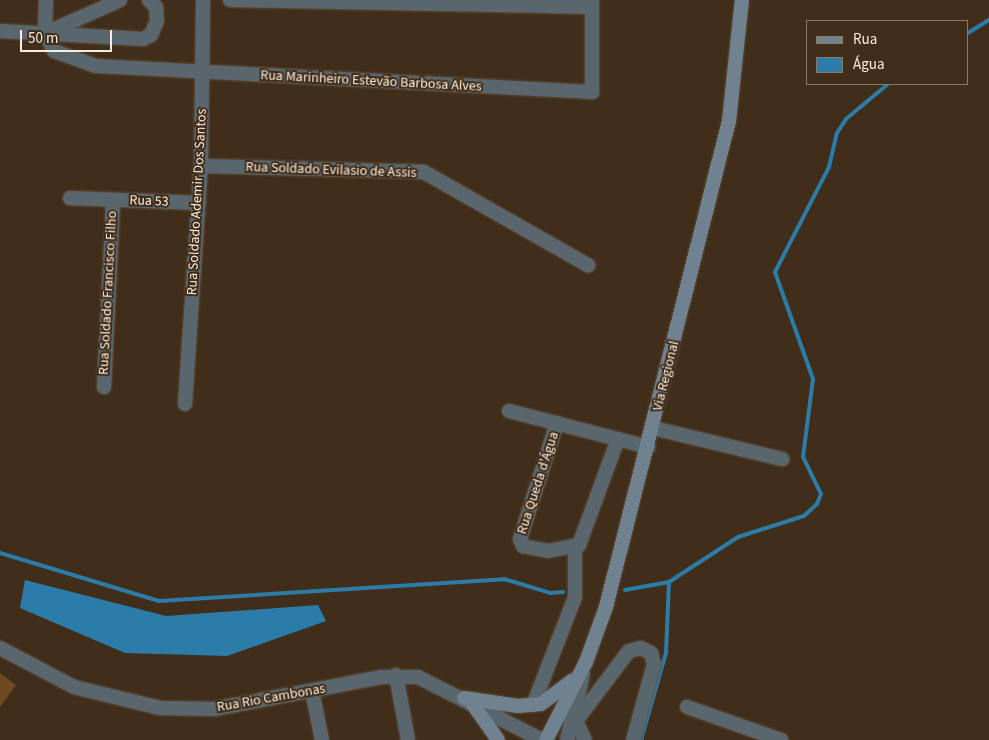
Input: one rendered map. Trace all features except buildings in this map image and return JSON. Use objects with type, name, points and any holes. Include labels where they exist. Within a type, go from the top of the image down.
[{"type":"main road","name":"Via Regional","points":[[546,740],[584,667],[606,606],[653,428],[729,121],[742,0]]},
{"type":"main road","points":[[468,700],[533,705],[549,702],[584,667]]},
{"type":"main road","points":[[468,700],[498,740]]},
{"type":"street","points":[[45,33],[46,0]]},
{"type":"street","points":[[45,33],[120,0]]},
{"type":"street","points":[[0,32],[143,39],[151,35],[157,21],[156,6],[149,0]]},
{"type":"street","name":"Rua Soldado Ademir Dos Santos","points":[[185,404],[201,166],[203,0]]},
{"type":"street","points":[[230,0],[592,3]]},
{"type":"street","name":"Rua Marinheiro Estevão Barbosa Alves","points":[[45,33],[54,51],[80,63],[201,73],[592,92],[592,3]]},
{"type":"street","name":"Rua Soldado Evilasio de Assis","points":[[201,166],[424,172],[588,265]]},
{"type":"street","name":"Rua 53","points":[[70,198],[199,203]]},
{"type":"street","name":"Rua Soldado Francisco Filho","points":[[104,387],[113,200]]},
{"type":"street","points":[[509,411],[648,447]]},
{"type":"street","name":"Rua Queda d'Água","points":[[557,423],[520,539],[523,546],[548,551],[575,548]]},
{"type":"street","points":[[653,428],[782,459]]},
{"type":"street","points":[[533,705],[575,598],[575,548],[582,540],[618,439]]},
{"type":"street","name":"Rua Rio Cambonas","points":[[0,648],[74,687],[160,708],[214,709],[396,675],[430,680],[542,740]]},
{"type":"street","points":[[574,721],[629,650],[642,648],[651,653],[654,664],[633,740]]},
{"type":"street","points":[[567,740],[574,721],[584,667]]},
{"type":"street","points":[[396,675],[406,740]]},
{"type":"street","points":[[312,692],[322,740]]},
{"type":"street","points":[[687,706],[781,740]]},
{"type":"street","name":"Rua Rio Cambonas","points":[[486,710],[524,740]]},
{"type":"street","points":[[574,721],[585,740]]},
{"type":"shaded area","points":[[0,673],[16,685],[0,707]]},
{"type":"water","points":[[25,580],[166,616],[318,605],[326,621],[227,656],[125,653],[20,608]]},
{"type":"waterway","points":[[969,32],[989,20]]},
{"type":"waterway","points":[[625,590],[669,582],[738,537],[804,516],[817,504],[821,494],[803,457],[813,379],[775,272],[829,167],[837,133],[846,119],[887,85]]},
{"type":"waterway","points":[[0,553],[159,601],[504,579],[550,593],[563,592]]},
{"type":"waterway","points":[[641,740],[666,653],[669,582]]}]
